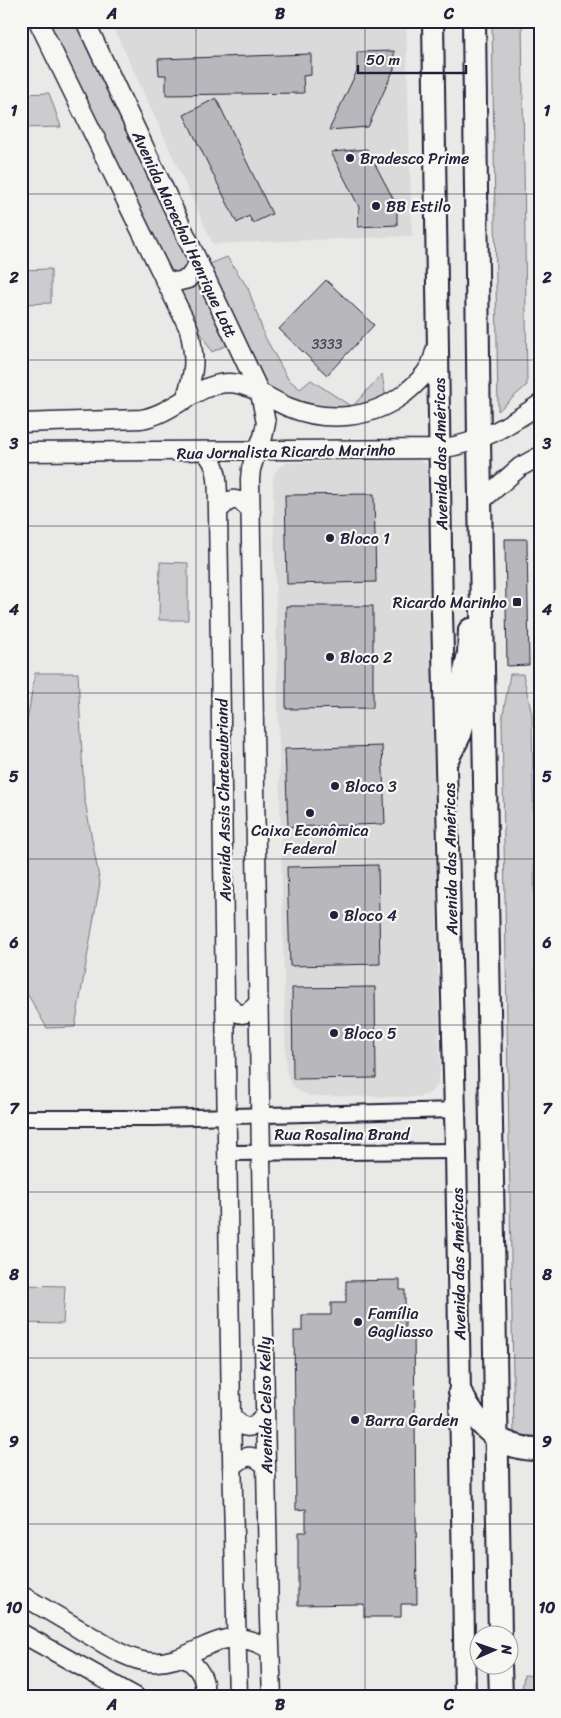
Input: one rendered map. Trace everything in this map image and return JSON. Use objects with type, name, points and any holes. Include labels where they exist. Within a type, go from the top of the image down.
[{"type":"highway","points":[[460,21],[462,58],[475,82]]},
{"type":"highway","points":[[474,21],[479,440],[500,1626]]},
{"type":"highway","points":[[447,759],[460,734],[462,686],[469,653],[470,628],[482,596]]},
{"type":"highway","points":[[460,1392],[474,1415],[496,1437],[519,1448],[540,1449]]},
{"type":"highway","points":[[500,1676],[501,1697]]},
{"type":"main road","name":"Avenida das Américas","points":[[433,21],[442,613],[456,1110],[465,1697]]},
{"type":"street","points":[[38,21],[189,329],[194,350],[195,367],[185,400]]},
{"type":"street","name":"Avenida Marechal Henrique Lott","points":[[85,21],[260,393],[266,423],[264,437],[257,450]]},
{"type":"street","points":[[164,279],[176,282],[188,280],[199,264]]},
{"type":"street","name":"Rua Jornalista Ricardo Marinho","points":[[21,423],[154,417],[203,389],[218,384],[230,383],[260,393],[289,408],[317,415],[346,417],[364,414],[391,403],[419,381],[430,365],[438,342]]},
{"type":"street","name":"Rua Jornalista Ricardo Marinho","points":[[21,452],[440,449],[460,446],[479,440],[510,424],[540,404]]},
{"type":"street","name":"Avenida Assis Chateaubriand","points":[[257,450],[250,479],[261,1114]]},
{"type":"street","name":"Avenida Assis Chateaubriand","points":[[205,452],[212,458],[216,469],[218,511],[228,1153]]},
{"type":"street","points":[[481,501],[520,467],[540,456]]},
{"type":"street","points":[[218,511],[226,502],[234,499],[243,502],[251,511]]},
{"type":"street","points":[[226,1002],[233,1011],[242,1015],[250,1012],[259,1002]]},
{"type":"street","name":"Rua Rosalina Brand","points":[[21,1118],[156,1118],[456,1110]]},
{"type":"street","name":"Avenida Celso Kelly","points":[[261,1114],[265,1414],[272,1697]]},
{"type":"street","name":"Rua Rosalina Brand","points":[[228,1153],[456,1151]]},
{"type":"street","name":"Avenida Celso Kelly","points":[[228,1153],[231,1415],[238,1697]]},
{"type":"street","points":[[231,1415],[239,1425],[249,1427],[258,1424],[265,1414]]},
{"type":"street","points":[[232,1467],[241,1459],[249,1456],[259,1459],[266,1466]]},
{"type":"street","points":[[21,1595],[117,1651],[135,1659],[149,1662],[167,1661],[184,1657],[226,1638],[259,1643],[270,1649]]},
{"type":"street","points":[[21,1633],[136,1697]]},
{"type":"street","points":[[184,1657],[194,1663],[200,1671],[204,1681],[203,1697]]},
{"type":"shaded area","points":[[45,21],[75,21],[227,345],[212,352],[196,325],[85,96],[55,44]]},
{"type":"shaded area","points":[[492,21],[522,21],[527,385],[498,411]]},
{"type":"shaded area","points":[[406,22],[412,236],[213,244],[112,24]]},
{"type":"shaded area","points":[[49,93],[61,127],[21,128],[21,94]]},
{"type":"shaded area","points":[[227,257],[248,288],[265,337],[288,379],[300,389],[311,380],[352,407],[382,374],[386,400],[362,410],[318,410],[292,403],[269,388],[254,364],[205,266]]},
{"type":"shaded area","points":[[51,269],[51,303],[21,304],[21,270]]},
{"type":"shaded area","points":[[417,459],[426,464],[428,474],[440,1070],[438,1084],[430,1093],[418,1097],[310,1096],[298,1091],[290,1082],[286,1070],[273,476],[279,467],[287,463]]},
{"type":"shaded area","points":[[160,562],[188,563],[188,620],[159,620]]},
{"type":"shaded area","points":[[35,673],[78,673],[84,796],[100,883],[75,1027],[47,1028],[21,983],[21,757]]},
{"type":"shaded area","points":[[510,674],[523,674],[532,715],[540,1285],[540,1438],[514,1437],[502,721]]},
{"type":"shaded area","points":[[21,1285],[65,1286],[63,1324],[21,1323]]},
{"type":"shaded area","points":[[524,1675],[539,1676],[540,1697],[521,1697]]},
{"type":"building","points":[[394,51],[394,69],[368,127],[329,130],[357,71],[357,52]]},
{"type":"building","points":[[311,54],[311,75],[303,76],[304,93],[166,95],[166,75],[159,75],[158,59]]},
{"type":"building","points":[[216,98],[272,214],[253,223],[249,216],[237,223],[184,115]]},
{"type":"building","points":[[367,149],[397,206],[397,225],[358,227],[359,207],[331,152]]},
{"type":"building","points":[[326,280],[374,325],[327,375],[279,329]]},
{"type":"building","name":"Bloco 1","points":[[374,494],[376,582],[287,584],[285,495]]},
{"type":"building","name":"Ricardo Marinho","points":[[505,539],[527,539],[529,665],[507,666]]},
{"type":"building","name":"Bloco 2","points":[[286,606],[373,606],[373,708],[286,709]]},
{"type":"building","name":"Bloco 3","points":[[382,746],[385,824],[288,827],[285,749]]},
{"type":"building","name":"Bloco 4","points":[[378,865],[380,964],[290,966],[287,867]]},
{"type":"building","name":"Bloco 5","points":[[375,987],[376,1078],[293,1079],[292,988]]},
{"type":"building","name":"Barra Garden","points":[[400,1280],[400,1290],[405,1290],[405,1330],[414,1330],[417,1604],[401,1604],[401,1617],[364,1617],[364,1604],[298,1605],[298,1532],[306,1532],[306,1509],[296,1510],[294,1331],[302,1331],[302,1315],[331,1315],[331,1303],[346,1303],[346,1281]]},
{"type":"place","name":"Bradesco Prime","points":[[350,158]]},
{"type":"place","name":"BB Estilo","points":[[376,206]]},
{"type":"place","name":"Bloco 1","points":[[330,538]]},
{"type":"place","name":"Ricardo Marinho","points":[[517,602]]},
{"type":"place","name":"Bloco 2","points":[[330,657]]},
{"type":"place","name":"Bloco 3","points":[[335,786]]},
{"type":"place","name":"Caixa Econômica Federal","points":[[310,813]]},
{"type":"place","name":"Bloco 4","points":[[334,915]]},
{"type":"place","name":"Bloco 5","points":[[334,1033]]},
{"type":"place","name":"Família Gagliasso","points":[[358,1322]]},
{"type":"place","name":"Barra Garden","points":[[355,1420]]}]
